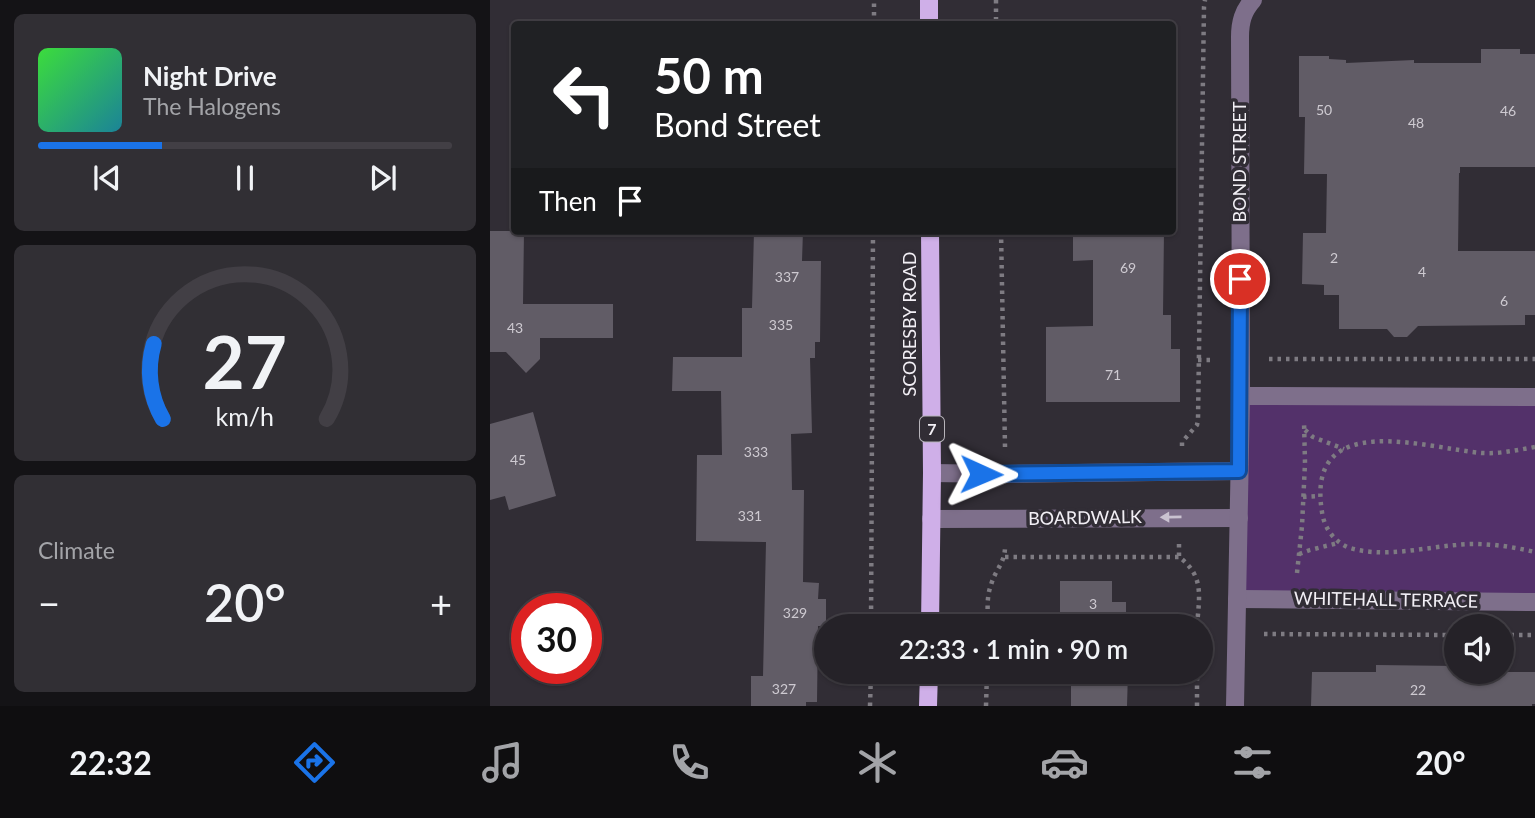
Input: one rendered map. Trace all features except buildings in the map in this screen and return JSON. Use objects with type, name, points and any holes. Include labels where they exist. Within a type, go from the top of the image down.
[{"type":"main road","points":[[929,0],[929,21]]},
{"type":"main road","name":"SCORESBY ROAD","points":[[930,235],[930,614]]},
{"type":"main road","points":[[928,706],[929,684]]},
{"type":"street","name":"BOND STREET","points":[[1235,706],[1241,396],[1240,28],[1245,8],[1253,0]]},
{"type":"street","points":[[1241,396],[1535,397]]},
{"type":"street","points":[[932,472],[1005,474],[1239,471]]},
{"type":"street","name":"BOARDWALK","points":[[931,519],[1239,518]]},
{"type":"street","name":"WHITEHALL TERRACE","points":[[1237,599],[1535,602]]},
{"type":"path","points":[[874,0],[874,21]]},
{"type":"path","points":[[996,0],[996,21]]},
{"type":"path","points":[[1182,452],[1182,442],[1197,425],[1198,420],[1205,0]]},
{"type":"path","points":[[871,614],[873,235]]},
{"type":"path","points":[[1001,235],[1005,446]]},
{"type":"path","points":[[1261,359],[1535,359]]},
{"type":"path","points":[[1294,599],[1302,526],[1303,396]]},
{"type":"path","points":[[1304,430],[1313,437],[1344,449]]},
{"type":"path","points":[[1535,447],[1486,453],[1418,443],[1361,443],[1344,449],[1326,464],[1320,496],[1326,527],[1338,543],[1362,551],[1385,552],[1459,544],[1508,546],[1535,552]]},
{"type":"path","points":[[1303,497],[1320,496]]},
{"type":"path","points":[[988,614],[990,585],[1005,557],[1005,538]]},
{"type":"path","points":[[1179,557],[1180,538]]},
{"type":"path","points":[[1298,555],[1338,543]]},
{"type":"path","points":[[1005,557],[1179,557],[1194,571],[1198,581],[1198,614]]},
{"type":"path","points":[[1213,633],[1444,635]]},
{"type":"path","points":[[1514,635],[1535,635]]},
{"type":"path","points":[[870,706],[871,684]]},
{"type":"path","points":[[986,706],[987,684]]},
{"type":"path","points":[[1197,684],[1197,706]]},
{"type":"shaded area","points":[[1241,396],[1535,397],[1535,602],[1237,599]]},
{"type":"route","points":[[981,474],[1239,471],[1240,279]]}]
